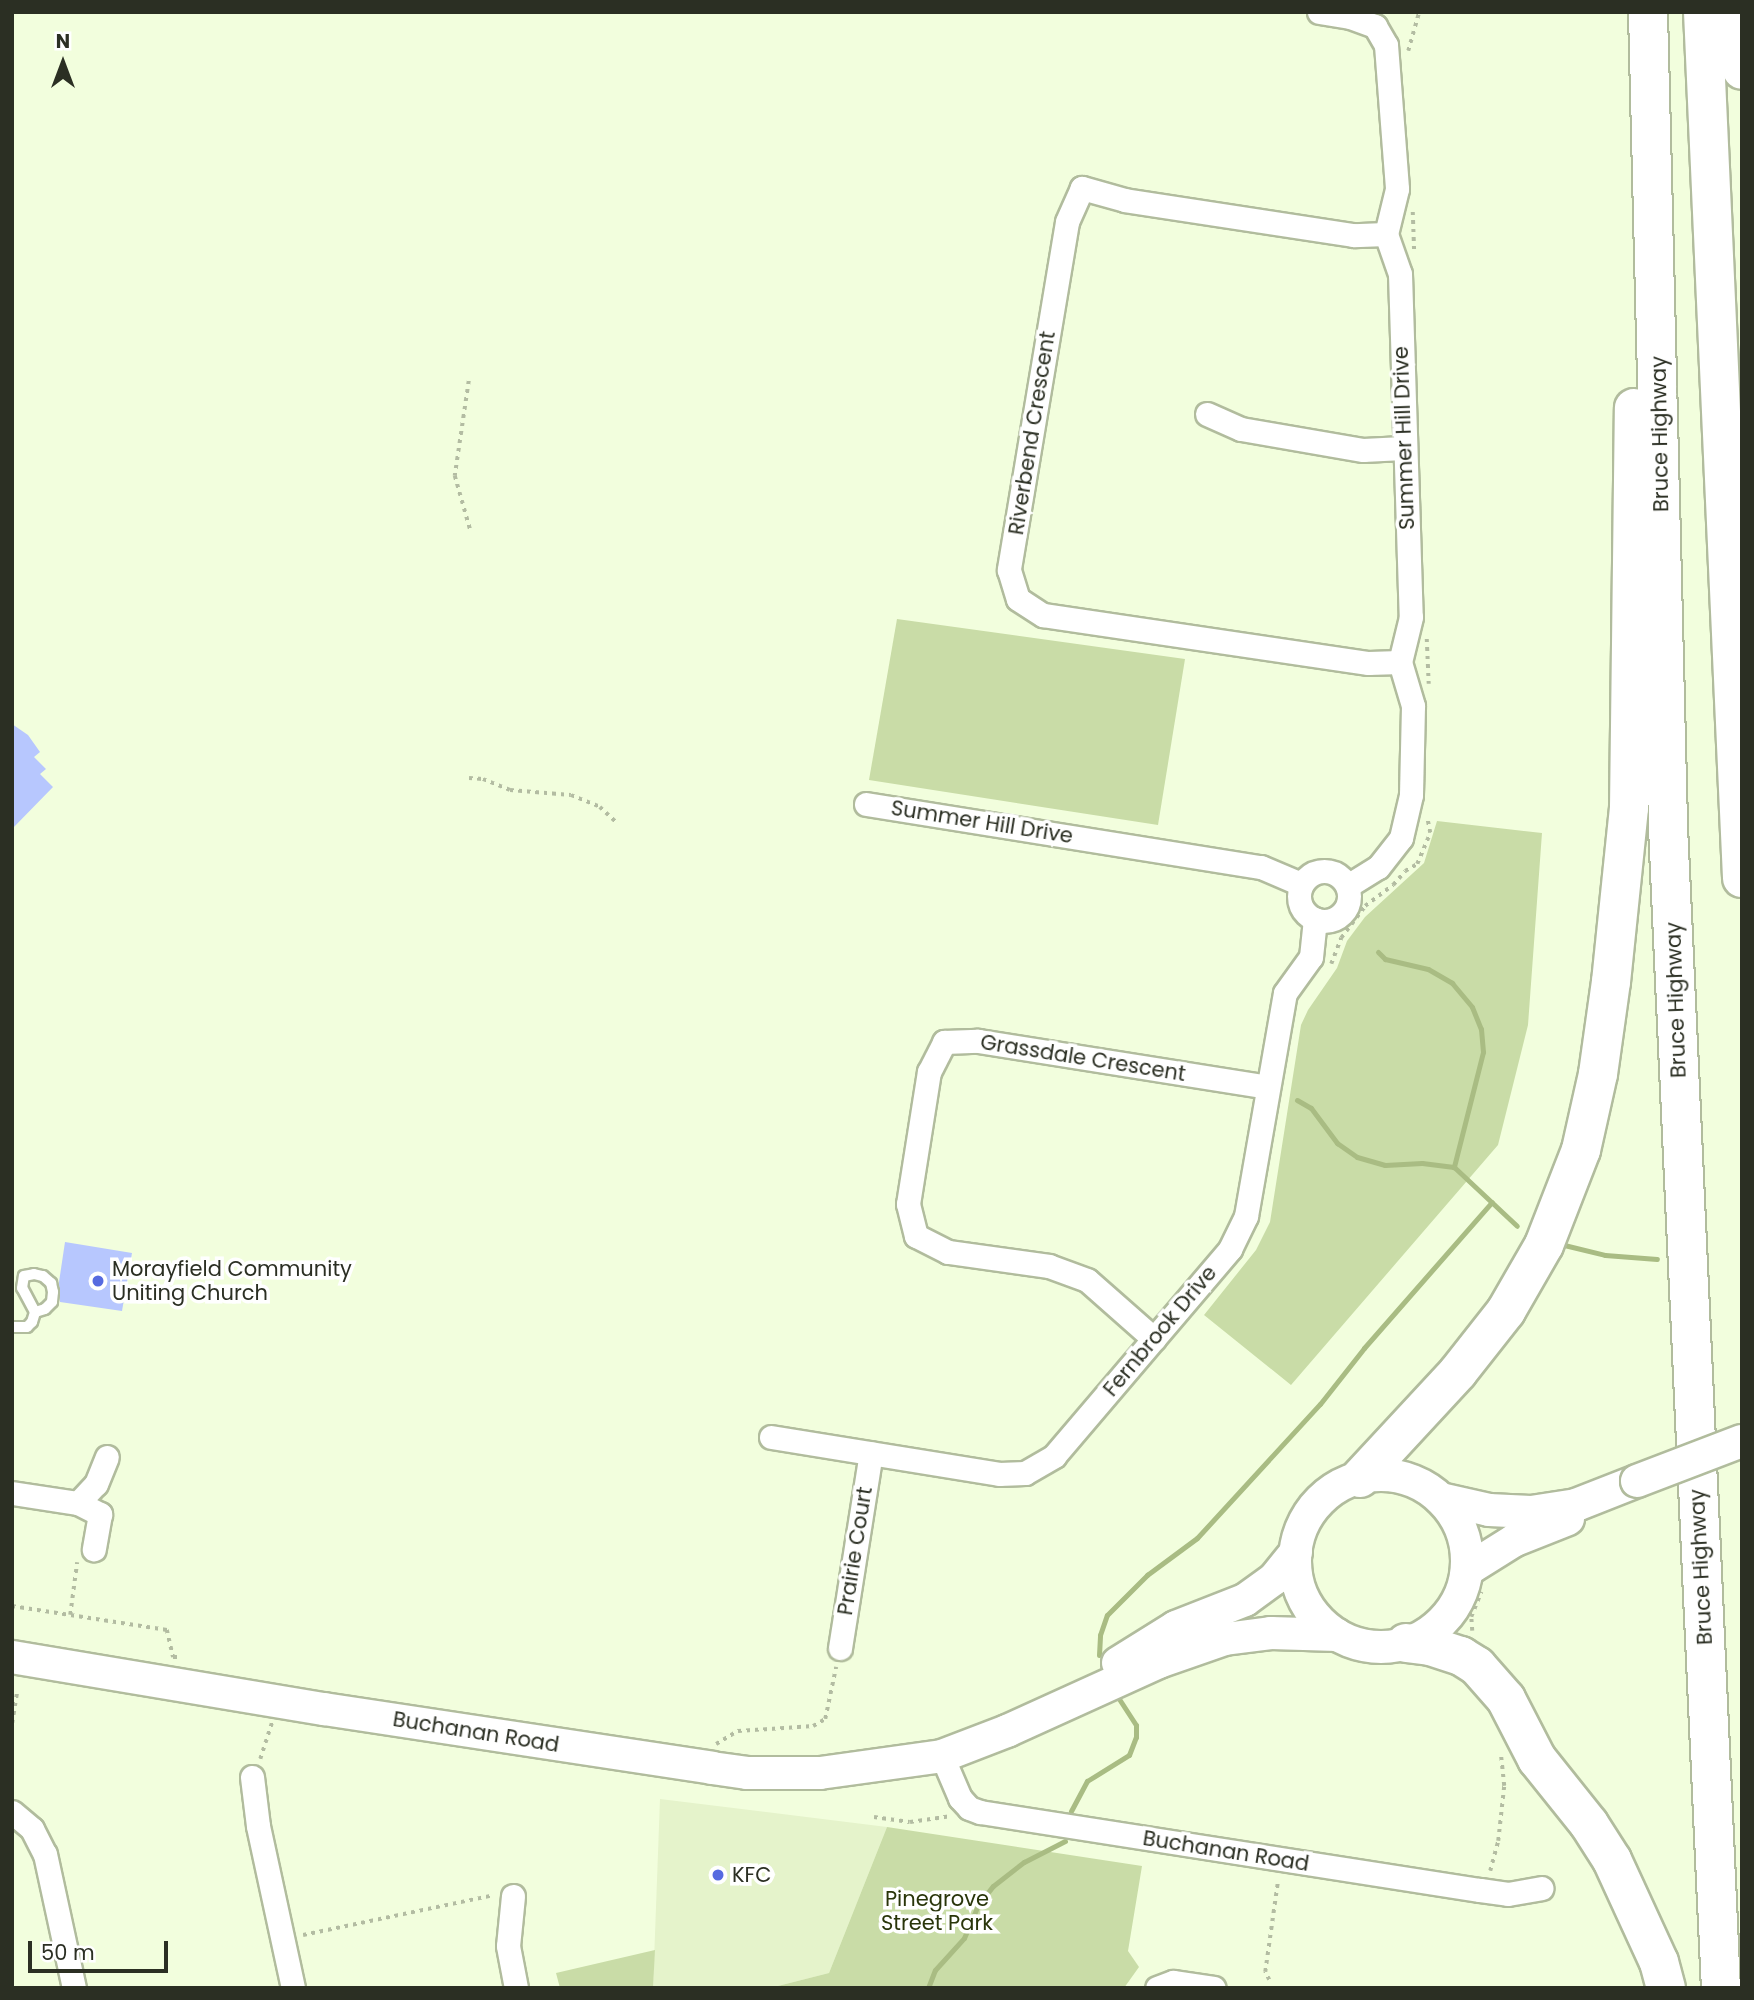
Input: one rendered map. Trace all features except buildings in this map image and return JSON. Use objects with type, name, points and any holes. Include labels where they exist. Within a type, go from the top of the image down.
[{"type":"highway","name":"Bruce Highway","points":[[1648,12],[1668,827],[1721,1988]]},
{"type":"highway","points":[[1703,12],[1742,878]]},
{"type":"highway","points":[[1736,12],[1742,70]]},
{"type":"highway","points":[[1360,1478],[1458,1372],[1506,1311],[1544,1245],[1581,1150],[1598,1074],[1611,982],[1629,808],[1635,344],[1656,279]]},
{"type":"highway","points":[[1406,1643],[1430,1646],[1461,1656],[1477,1666],[1506,1699],[1537,1759],[1589,1824],[1612,1860],[1655,1952],[1666,1988]]},
{"type":"main road","points":[[1467,1570],[1515,1540],[1742,1441]]},
{"type":"main road","points":[[1441,1499],[1489,1510],[1531,1513],[1576,1505],[1742,1452]]},
{"type":"main road","points":[[1397,1477],[1421,1485],[1441,1499],[1455,1517],[1464,1537],[1467,1570],[1461,1594],[1448,1616],[1429,1633],[1406,1643],[1371,1646],[1337,1635],[1318,1619],[1304,1599],[1296,1576],[1296,1552],[1304,1524],[1314,1507],[1337,1488],[1360,1478],[1397,1477]]},
{"type":"main road","name":"Buchanan Road","points":[[1007,1731],[1176,1627],[1245,1600],[1275,1579],[1296,1552]]},
{"type":"main road","name":"Buchanan Road","points":[[12,1657],[324,1709],[747,1773],[820,1773],[942,1756],[1007,1731],[1159,1662],[1225,1639],[1271,1633],[1337,1635]]},
{"type":"street","points":[[1319,12],[1350,17],[1375,26],[1387,45],[1397,189],[1386,234]]},
{"type":"street","name":"Riverbend Crescent","points":[[1386,234],[1353,235],[1125,200],[1082,188],[1067,222],[1009,570],[1018,599],[1043,615],[1368,663],[1400,662]]},
{"type":"street","name":"Summer Hill Drive","points":[[1386,234],[1400,274],[1403,448],[1411,617],[1400,662]]},
{"type":"street","points":[[1207,414],[1241,429],[1363,450],[1403,448]]},
{"type":"street","points":[[1347,886],[1378,867],[1401,838],[1409,806],[1413,706],[1400,662]]},
{"type":"street","name":"Summer Hill Drive","points":[[866,804],[1261,867],[1301,884]]},
{"type":"street","points":[[1325,870],[1341,877],[1347,886],[1348,903],[1344,911],[1331,920],[1315,919],[1307,915],[1300,904],[1301,884],[1316,872],[1325,870]]},
{"type":"street","name":"Fernbrook Drive","points":[[771,1437],[999,1474],[1025,1473],[1054,1456],[1230,1250],[1247,1216],[1285,993],[1311,957],[1315,919]]},
{"type":"street","name":"Grassdale Crescent","points":[[1154,1339],[1087,1280],[1049,1266],[948,1252],[916,1236],[908,1204],[929,1072],[944,1042],[978,1041],[1267,1087]]},
{"type":"street","name":"Prairie Court","points":[[840,1648],[871,1453]]},
{"type":"street","points":[[78,1503],[96,1484],[107,1457]]},
{"type":"street","points":[[12,1493],[78,1503],[100,1514],[94,1549]]},
{"type":"street","points":[[942,1756],[955,1790],[969,1808]]},
{"type":"street","points":[[252,1777],[257,1826],[293,1988]]},
{"type":"street","name":"Buchanan Road","points":[[969,1808],[1281,1860],[1508,1894],[1541,1888]]},
{"type":"street","points":[[12,1812],[32,1829],[45,1854],[74,1988]]},
{"type":"street","points":[[513,1896],[508,1946],[516,1988]]},
{"type":"street","points":[[1157,1988],[1173,1982],[1214,1988]]},
{"type":"lane","points":[[12,1327],[27,1326],[32,1322],[35,1312]]},
{"type":"path","points":[[469,381],[455,476],[471,532]]},
{"type":"path","points":[[469,778],[510,790],[571,795],[600,807],[618,824]]},
{"type":"path","points":[[12,1606],[167,1630],[173,1657],[186,1659]]},
{"type":"path","points":[[711,1746],[738,1731],[813,1726],[825,1719],[840,1648]]},
{"type":"path","points":[[12,1723],[17,1693]]},
{"type":"path","points":[[252,1777],[273,1719]]},
{"type":"path","points":[[874,1817],[911,1822],[949,1817],[969,1808]]},
{"type":"path","points":[[1269,1980],[1265,1972],[1281,1860]]},
{"type":"path","points":[[282,1939],[485,1894],[513,1896]]},
{"type":"shaded area","points":[[660,1799],[887,1827],[829,1973],[770,1988],[653,1988]]},
{"type":"green space","points":[[897,619],[1185,659],[1158,825],[869,780]]},
{"type":"green space","points":[[1437,821],[1542,833],[1528,1025],[1498,1145],[1291,1385],[1204,1315],[1256,1250],[1270,1222],[1301,1025],[1308,1010],[1337,968],[1347,941],[1365,917],[1424,863]]},
{"type":"green space","name":"Pinegrove Street Park","points":[[887,1827],[1142,1866],[1128,1951],[1139,1967],[1124,1988],[770,1988],[829,1973]]},
{"type":"green space","points":[[655,1950],[653,1988],[560,1988],[556,1973]]},
{"type":"waterway","points":[[1378,952],[1385,959],[1428,969],[1452,983],[1472,1007],[1481,1029],[1483,1052],[1454,1167]]},
{"type":"waterway","points":[[1297,1100],[1311,1108],[1337,1143],[1357,1157],[1385,1165],[1422,1163],[1454,1167],[1517,1226]]},
{"type":"waterway","points":[[1099,1655],[1100,1635],[1107,1615],[1147,1575],[1197,1538],[1320,1404],[1364,1348],[1492,1202]]},
{"type":"waterway","points":[[1560,1244],[1605,1255],[1657,1259]]},
{"type":"waterway","points":[[1071,1811],[1087,1781],[1129,1755],[1136,1737],[1136,1725],[1119,1699]]},
{"type":"waterway","points":[[928,1988],[935,1970],[964,1938],[978,1905],[993,1886],[1024,1862],[1065,1841]]},
{"type":"place","name":"Morayfield Community Uniting Church","points":[[98,1281]]},
{"type":"place","name":"KFC","points":[[718,1875]]}]
